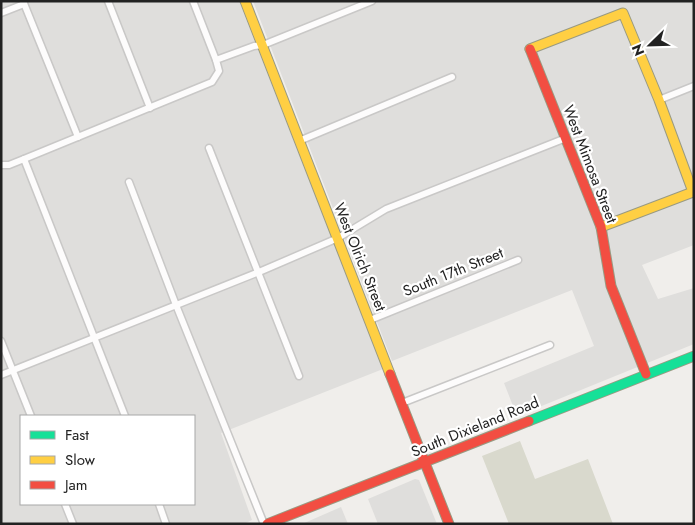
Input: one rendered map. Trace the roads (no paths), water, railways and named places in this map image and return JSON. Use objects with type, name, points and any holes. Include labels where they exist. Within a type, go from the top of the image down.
[{"type":"street","points":[[108,1],[150,108]]},
{"type":"street","points":[[1,165],[9,165],[212,82],[219,71],[193,1]]},
{"type":"street","name":"West Olrich Street","points":[[245,1],[264,45],[449,524]]},
{"type":"street","points":[[216,60],[254,46],[264,45],[354,5],[372,1]]},
{"type":"street","points":[[1,13],[24,2],[78,137]]},
{"type":"street","name":"West Mimosa Street","points":[[646,374],[611,286],[601,227],[530,49],[623,13],[659,100]]},
{"type":"street","points":[[300,141],[452,77]]},
{"type":"street","points":[[601,227],[692,192],[659,100],[694,86]]},
{"type":"street","points":[[1,375],[258,272],[338,238],[386,209],[566,138]]},
{"type":"street","points":[[209,148],[299,376]]},
{"type":"street","points":[[24,159],[125,415]]},
{"type":"street","points":[[129,182],[176,304],[266,524]]},
{"type":"street","name":"South 17th Street","points":[[370,320],[518,260]]},
{"type":"street","points":[[1,341],[31,415]]},
{"type":"street","points":[[402,403],[550,345]]},
{"type":"street","name":"South Dixieland Road","points":[[266,524],[694,356]]},
{"type":"street","points":[[65,505],[73,524]]},
{"type":"street","points":[[159,505],[166,524]]}]
